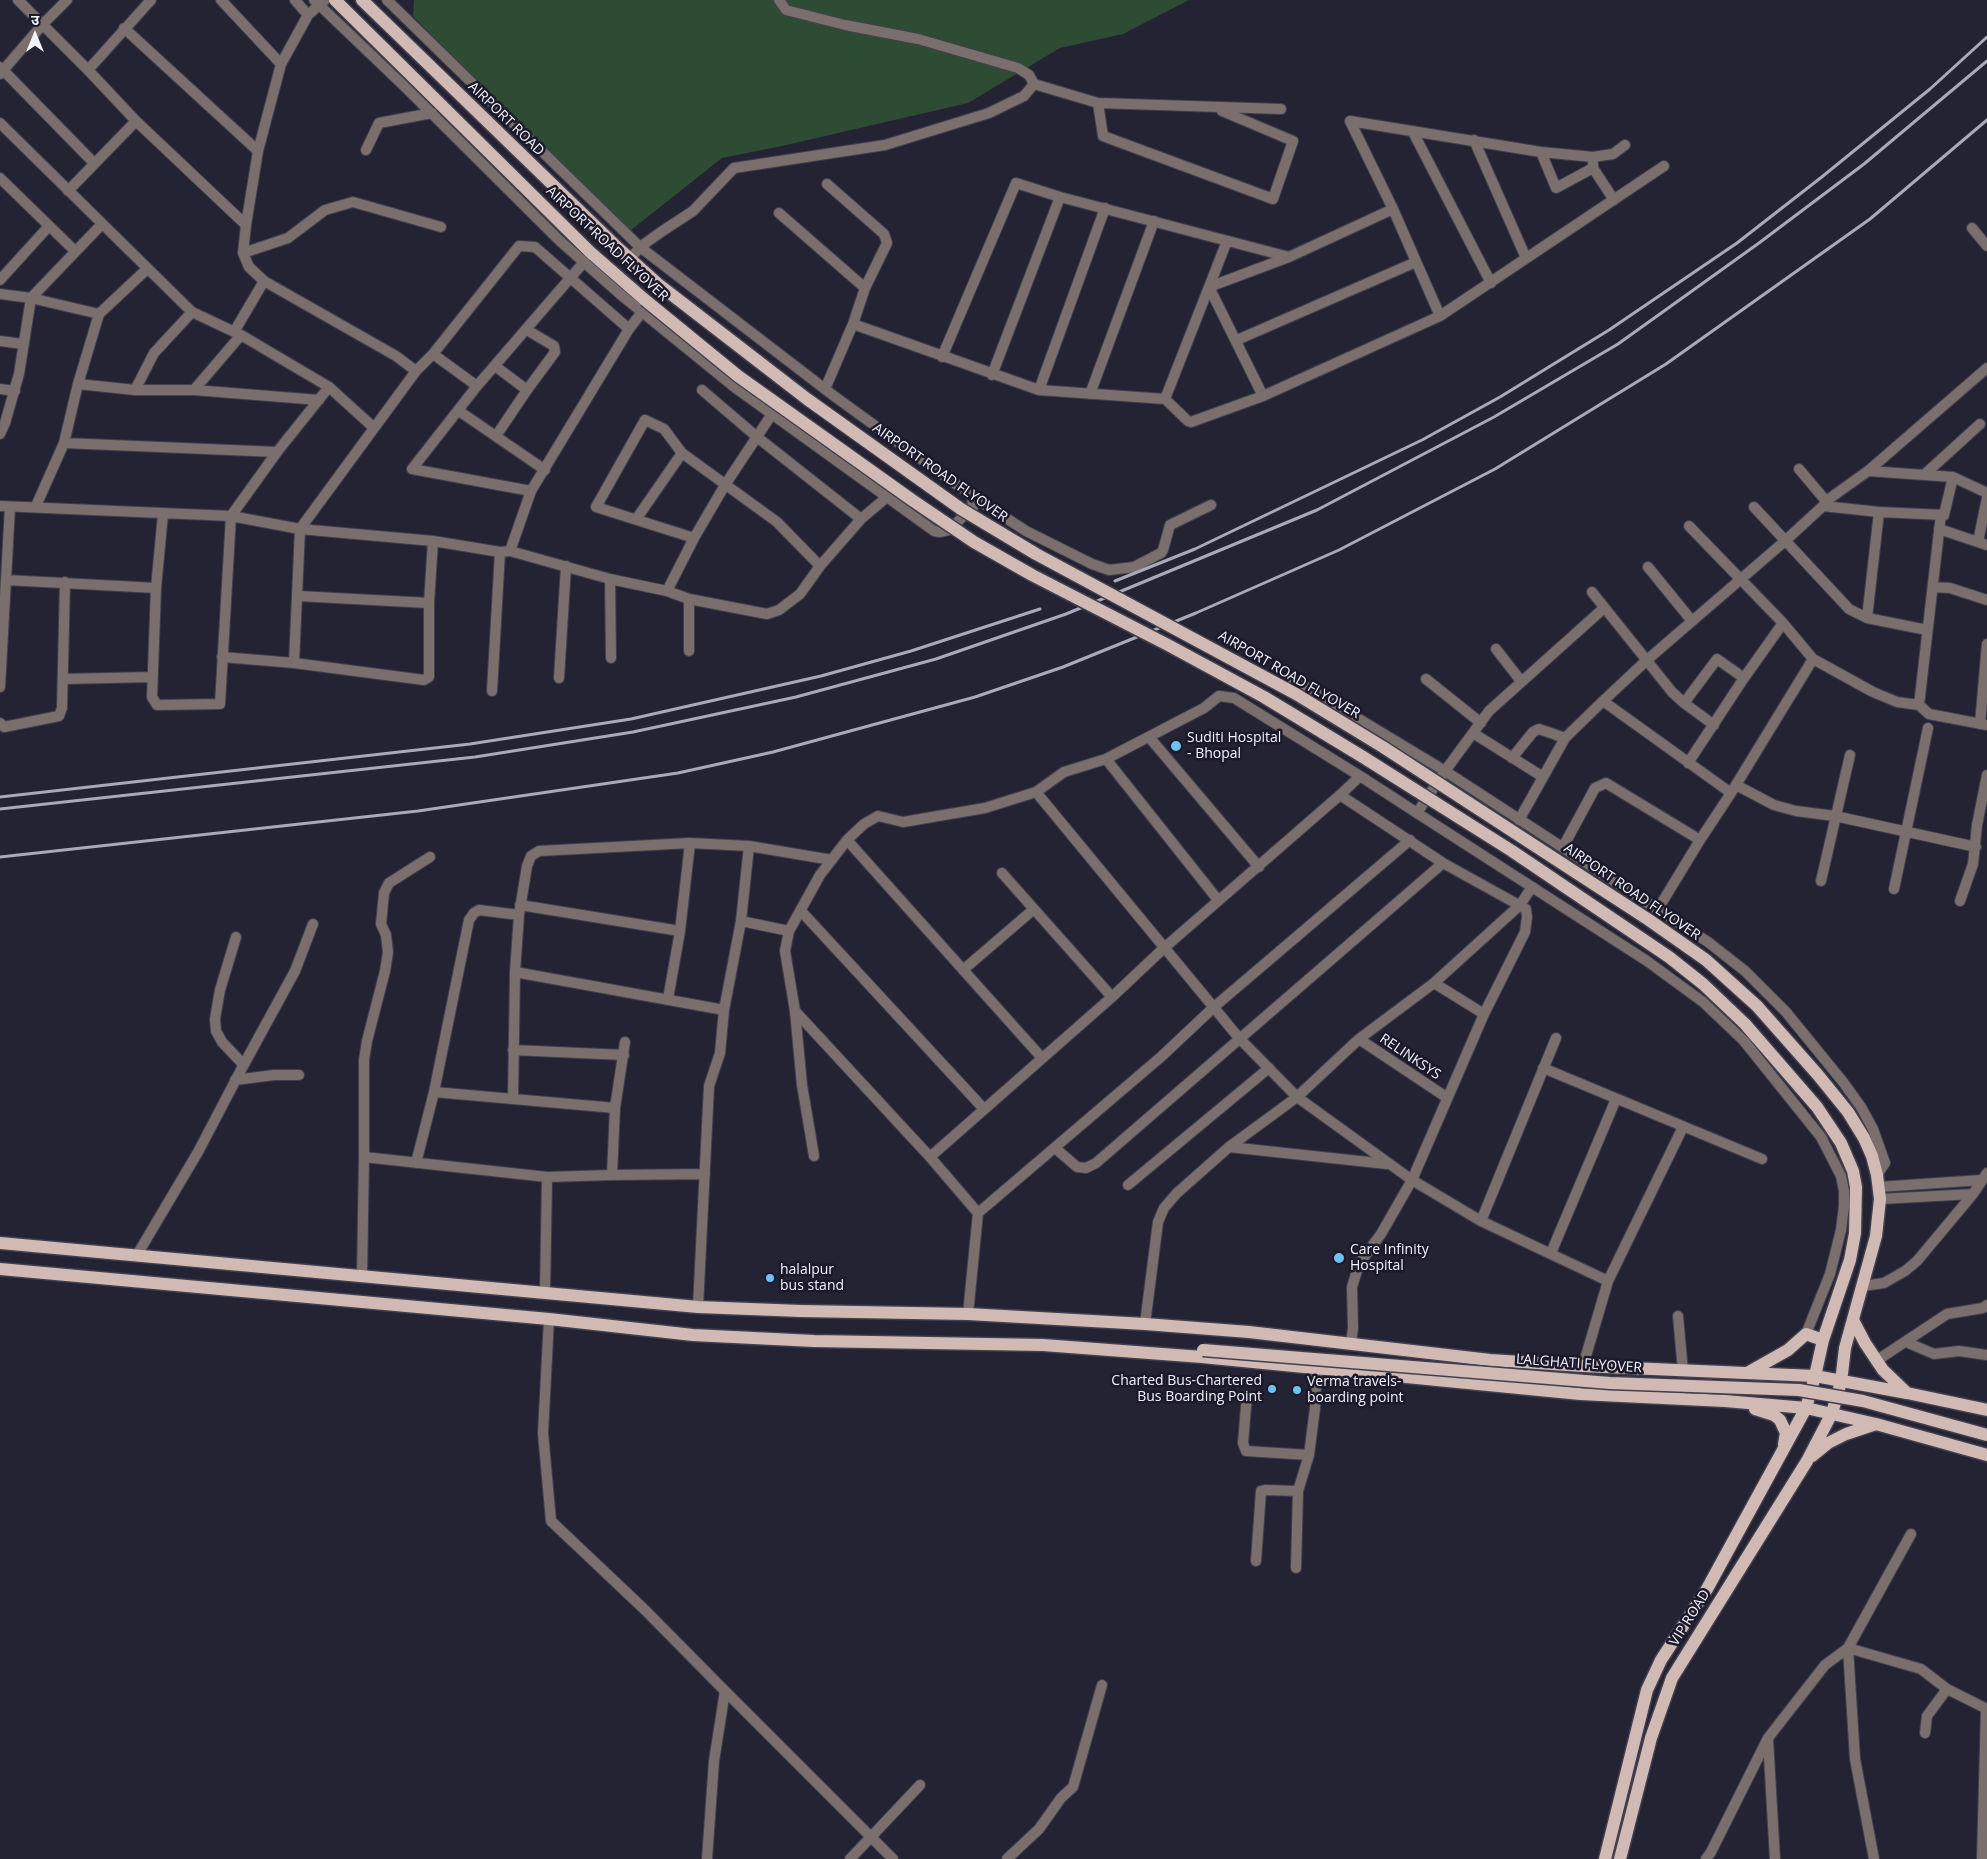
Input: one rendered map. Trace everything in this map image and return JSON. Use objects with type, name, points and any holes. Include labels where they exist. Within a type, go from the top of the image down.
[{"type":"main road","name":"AIRPORT ROAD FLYOVER","points":[[335,0],[492,164],[590,252],[643,306],[738,376],[974,542],[1248,688],[1371,762],[1512,851],[1669,957],[1703,984],[1828,1123],[1841,1142],[1853,1170],[1856,1187],[1855,1233],[1850,1260],[1823,1340]]},
{"type":"main road","name":"AIRPORT ROAD","points":[[362,0],[630,259]]},
{"type":"main road","name":"AIRPORT ROAD FLYOVER","points":[[630,259],[658,284],[807,399],[961,509],[1036,554],[1296,694],[1383,747],[1656,925],[1706,960],[1758,1006],[1848,1112],[1864,1138],[1872,1156],[1878,1187]]},
{"type":"main road","name":"VIP ROAD","points":[[1620,1859],[1651,1738],[1672,1678],[1806,1461],[1832,1413],[1841,1382],[1845,1348],[1876,1236],[1878,1187]]},
{"type":"main road","points":[[0,1243],[698,1306],[801,1311],[968,1314],[1145,1324],[1249,1332],[1490,1360],[1816,1376],[1987,1410]]},
{"type":"main road","points":[[0,1268],[726,1337],[998,1343],[1165,1353],[1580,1394],[1725,1401],[1806,1408],[1876,1424],[1987,1455]]},
{"type":"main road","points":[[1853,1320],[1865,1343],[1883,1370],[1907,1393]]},
{"type":"main road","points":[[1749,1372],[1788,1350],[1806,1334],[1823,1340]]},
{"type":"main road","name":"VIP ROAD","points":[[1605,1859],[1647,1690],[1661,1660],[1707,1589],[1768,1481],[1806,1408],[1816,1376],[1823,1340]]},
{"type":"main road","name":"LALGHATI FLYOVER","points":[[1165,1353],[1186,1348],[1610,1383],[1799,1390],[1863,1401],[1987,1435]]},
{"type":"main road","points":[[1725,1401],[1774,1415],[1784,1426],[1787,1440],[1768,1481]]},
{"type":"main road","points":[[1806,1461],[1828,1443],[1846,1434],[1876,1424]]},
{"type":"street","points":[[18,0],[136,121],[246,225]]},
{"type":"street","points":[[67,0],[1,71],[94,163]]},
{"type":"street","points":[[88,70],[151,0]]},
{"type":"street","points":[[221,0],[281,64]]},
{"type":"street","points":[[295,0],[308,15]]},
{"type":"street","points":[[387,0],[640,247],[825,390],[972,496],[1026,531],[1092,564],[1109,570],[1134,567],[1161,553],[1170,525],[1211,506]]},
{"type":"street","points":[[779,0],[786,10],[918,39],[1018,68],[1029,75],[1034,84],[1098,103],[1281,109]]},
{"type":"street","points":[[416,371],[396,356],[264,281],[249,268],[243,253],[258,151],[281,64],[308,15],[319,2],[432,113],[492,164],[560,241],[584,262],[643,306],[737,389],[934,530],[940,532],[949,530],[973,506],[972,496]]},
{"type":"street","points":[[124,28],[258,151]]},
{"type":"street","points":[[630,259],[640,247],[693,211],[734,168],[885,145],[989,113],[1024,96],[1034,84]]},
{"type":"street","points":[[1098,103],[1103,136],[1273,199],[1294,141],[1216,108]]},
{"type":"street","points":[[366,150],[379,122],[432,113]]},
{"type":"street","points":[[68,190],[136,121]]},
{"type":"street","points":[[1440,316],[1393,210],[1350,121],[1474,140],[1593,162]]},
{"type":"street","points":[[0,123],[192,312],[238,334],[329,387],[373,427]]},
{"type":"street","points":[[1413,132],[1491,282]]},
{"type":"street","points":[[1474,140],[1526,258]]},
{"type":"street","points":[[1541,152],[1556,188],[1593,162],[1613,154],[1625,145]]},
{"type":"street","points":[[1593,162],[1614,200]]},
{"type":"street","points":[[853,324],[992,375],[1039,390],[1165,399],[1188,421],[1192,422],[1263,396],[1440,316],[1664,166]]},
{"type":"street","points":[[0,178],[75,251]]},
{"type":"street","points":[[942,357],[1016,183],[1060,197],[1289,257]]},
{"type":"street","points":[[825,390],[853,324],[865,288],[887,243],[886,238],[827,184]]},
{"type":"street","points":[[992,375],[1060,197]]},
{"type":"street","points":[[243,253],[288,238],[325,210],[353,202],[440,227]]},
{"type":"street","points":[[1039,390],[1105,208]]},
{"type":"street","points":[[1209,286],[1289,257],[1393,210]]},
{"type":"street","points":[[779,213],[865,288]]},
{"type":"street","points":[[1090,394],[1154,221]]},
{"type":"street","points":[[0,434],[19,374],[30,298],[102,224]]},
{"type":"street","points":[[0,280],[49,226]]},
{"type":"street","points":[[1972,228],[1987,246]]},
{"type":"street","points":[[1165,399],[1227,241]]},
{"type":"street","points":[[294,663],[300,529],[373,427],[416,371],[433,354],[519,246],[535,247],[629,329]]},
{"type":"street","points":[[531,491],[412,469],[477,386],[584,262]]},
{"type":"street","points":[[1237,340],[1416,262]]},
{"type":"street","points":[[36,506],[64,443],[98,314],[147,268]]},
{"type":"street","points":[[194,390],[238,334],[264,281]]},
{"type":"street","points":[[1209,286],[1263,396]]},
{"type":"street","points":[[0,294],[30,298],[98,314]]},
{"type":"street","points":[[492,691],[505,551],[531,491],[643,306]]},
{"type":"street","points":[[135,390],[154,353],[192,312]]},
{"type":"street","points":[[496,436],[527,390],[556,352],[554,346],[527,330]]},
{"type":"street","points":[[0,341],[23,344]]},
{"type":"street","points":[[433,354],[477,386]]},
{"type":"street","points":[[495,366],[527,390]]},
{"type":"street","points":[[1520,820],[1565,738],[1603,701],[1647,660],[1786,540],[1824,504],[1868,471],[1987,368]]},
{"type":"street","points":[[78,384],[135,390],[194,390],[319,400]]},
{"type":"street","points":[[164,514],[156,588],[152,697],[157,705],[220,704],[231,516],[277,452],[329,387]]},
{"type":"street","points":[[0,389],[15,391]]},
{"type":"street","points":[[702,390],[756,438],[862,519]]},
{"type":"street","points":[[459,411],[545,470]]},
{"type":"street","points":[[667,591],[694,538],[725,485],[772,414]]},
{"type":"street","points":[[694,538],[596,506],[645,420],[664,429],[682,453],[777,522],[820,566]]},
{"type":"street","points":[[1924,475],[1980,424]]},
{"type":"street","points":[[64,443],[277,452]]},
{"type":"street","points":[[637,518],[682,453]]},
{"type":"street","points":[[1799,469],[1824,504],[1879,512],[1944,515],[1953,477]]},
{"type":"street","points":[[1868,471],[1953,477],[1987,493]]},
{"type":"street","points":[[0,687],[6,580],[5,506],[231,516],[300,529],[433,541],[505,551],[610,579],[667,591],[689,599],[767,614],[779,610],[800,594],[820,566],[862,519],[887,496]]},
{"type":"street","points":[[1939,530],[1982,544],[1987,498]]},
{"type":"street","points":[[1754,506],[1850,609],[1867,618],[1928,630]]},
{"type":"street","points":[[1867,618],[1879,512]]},
{"type":"street","points":[[1919,705],[1941,514]]},
{"type":"street","points":[[1690,526],[1783,623],[1813,659],[1873,692],[1897,702],[1919,705],[1929,714],[1984,725],[1987,644]]},
{"type":"street","points":[[222,657],[294,663],[424,680],[429,677],[428,603],[433,541]]},
{"type":"street","points":[[559,678],[566,566]]},
{"type":"street","points":[[1648,567],[1692,621]]},
{"type":"street","points":[[610,579],[612,658]]},
{"type":"street","points":[[6,580],[156,588]]},
{"type":"street","points":[[0,723],[4,727],[59,716],[62,708],[64,582]]},
{"type":"street","points":[[1933,587],[1950,588],[1987,600]]},
{"type":"street","points":[[1592,592],[1684,703],[1714,725]]},
{"type":"street","points":[[298,596],[428,603]]},
{"type":"street","points":[[688,651],[689,599]]},
{"type":"street","points":[[1416,813],[1489,711],[1604,608]]},
{"type":"street","points":[[1688,763],[1783,623]]},
{"type":"street","points":[[1496,649],[1521,681]]},
{"type":"street","points":[[1684,703],[1717,659],[1744,678]]},
{"type":"street","points":[[1658,908],[1734,789],[1813,659]]},
{"type":"street","points":[[63,679],[152,676]]},
{"type":"street","points":[[1290,678],[1445,772],[1658,908],[1708,942],[1745,972],[1786,1012],[1861,1107],[1873,1129],[1885,1163],[1878,1187]]},
{"type":"street","points":[[1426,679],[1481,723]]},
{"type":"street","points":[[814,1156],[802,1085],[795,1010],[785,951],[789,931],[820,875],[847,840],[864,824],[878,816],[903,822],[985,808],[1036,792],[1064,772],[1106,759],[1204,708],[1220,696],[1234,698],[1360,776],[1532,887],[1747,1032],[1821,1137],[1834,1159],[1844,1191],[1841,1230],[1830,1274],[1806,1334]]},
{"type":"street","points":[[1603,701],[1688,763],[1734,789],[1774,805],[1796,811],[1835,816],[1976,847]]},
{"type":"street","points":[[1894,890],[1928,728]]},
{"type":"street","points":[[1512,758],[1533,732],[1539,729],[1565,738]]},
{"type":"street","points":[[1473,733],[1543,777]]},
{"type":"street","points":[[1149,737],[1259,867]]},
{"type":"street","points":[[1821,881],[1850,755]]},
{"type":"street","points":[[1106,759],[1218,900]]},
{"type":"street","points":[[1960,901],[1973,864],[1977,825],[1987,775]]},
{"type":"street","points":[[930,1157],[1360,776]]},
{"type":"street","points":[[1563,847],[1595,788],[1606,783],[1700,840]]},
{"type":"street","points":[[1036,792],[1239,1038],[1297,1097],[1388,1164],[1481,1221],[1608,1281]]},
{"type":"street","points":[[1340,795],[1443,863],[1520,905],[1526,909],[1527,917],[1525,932],[1484,1014],[1412,1180],[1381,1234],[1358,1264],[1352,1287],[1353,1328],[1351,1343]]},
{"type":"street","points":[[847,840],[1042,1058]]},
{"type":"street","points":[[968,1314],[978,1213],[1162,1056],[1214,1006],[1410,840]]},
{"type":"street","points":[[513,1098],[512,1050],[515,972],[520,910],[527,866],[531,856],[539,851],[690,843],[749,846],[832,860]]},
{"type":"street","points":[[668,999],[680,931],[690,843]]},
{"type":"street","points":[[698,1306],[709,1086],[720,1053],[724,1010],[742,921],[749,846]]},
{"type":"street","points":[[362,1277],[364,1060],[367,1041],[386,971],[388,952],[386,935],[381,924],[384,893],[388,883],[430,857]]},
{"type":"street","points":[[1055,1148],[1077,1167],[1086,1168],[1096,1163],[1443,863]]},
{"type":"street","points":[[1002,874],[1112,997]]},
{"type":"street","points":[[1145,1324],[1158,1222],[1164,1208],[1177,1193],[1229,1146],[1297,1097],[1359,1039],[1434,983],[1520,905],[1532,887]]},
{"type":"street","points":[[963,970],[1034,909]]},
{"type":"street","points":[[416,1163],[434,1092],[469,920],[474,913],[479,910],[520,910],[680,931]]},
{"type":"street","points":[[801,911],[984,1109]]},
{"type":"street","points":[[742,921],[789,931]]},
{"type":"street","points":[[137,1255],[198,1152],[295,971],[313,924]]},
{"type":"street","points":[[236,937],[220,990],[215,1019],[216,1031],[222,1042],[242,1063],[242,1068]]},
{"type":"street","points":[[515,972],[724,1010]]},
{"type":"street","points":[[1434,983],[1484,1014]]},
{"type":"street","points":[[795,1010],[930,1157],[978,1213]]},
{"type":"street","points":[[1481,1221],[1556,1038]]},
{"type":"street","name":"RELINKSYS","points":[[1359,1039],[1446,1098]]},
{"type":"street","points":[[612,1175],[615,1108],[625,1042]]},
{"type":"street","points":[[512,1050],[624,1055]]},
{"type":"street","points":[[1128,1185],[1269,1068]]},
{"type":"street","points":[[1543,1068],[1762,1159]]},
{"type":"street","points":[[235,1080],[274,1075],[298,1075]]},
{"type":"street","points":[[434,1092],[615,1108]]},
{"type":"street","points":[[1551,1253],[1616,1098]]},
{"type":"street","points":[[1583,1366],[1608,1281],[1684,1127]]},
{"type":"street","points":[[1229,1146],[1388,1164]]},
{"type":"street","points":[[364,1157],[547,1177],[705,1174]]},
{"type":"street","points":[[1878,1187],[1985,1176]]},
{"type":"street","points":[[1863,1286],[1884,1283],[1917,1261],[1973,1194],[1985,1176]]},
{"type":"street","points":[[545,1293],[547,1177]]},
{"type":"street","points":[[1878,1187],[1973,1194]]},
{"type":"street","points":[[1876,1360],[1947,1314],[1986,1308]]},
{"type":"street","points":[[1678,1316],[1683,1370]]},
{"type":"street","points":[[549,1319],[544,1433],[551,1521],[646,1610],[893,1859]]},
{"type":"street","points":[[1906,1342],[1934,1354],[1959,1351],[1987,1355]]},
{"type":"street","points":[[1296,1568],[1298,1491],[1309,1455],[1316,1408],[1317,1368]]},
{"type":"street","points":[[1247,1395],[1243,1443],[1246,1451],[1309,1455]]},
{"type":"street","points":[[1256,1561],[1261,1491],[1298,1491]]},
{"type":"street","points":[[1710,1857],[1768,1738],[1825,1665],[1848,1648],[1911,1534]]},
{"type":"street","points":[[1848,1648],[1922,1669],[1947,1689],[1986,1709],[1982,1859]]},
{"type":"street","points":[[1848,1648],[1855,1759],[1874,1859]]},
{"type":"street","points":[[1007,1859],[1039,1829],[1061,1798],[1073,1787],[1102,1685]]},
{"type":"street","points":[[1925,1733],[1927,1716],[1947,1689]]},
{"type":"street","points":[[707,1859],[714,1761],[725,1691]]},
{"type":"street","points":[[1768,1738],[1775,1859]]},
{"type":"street","points":[[850,1859],[920,1785]]},
{"type":"green space","points":[[414,0],[1189,0],[1123,34],[1060,48],[968,103],[722,158],[626,234],[413,16]]},
{"type":"railway","points":[[1115,581],[1195,549],[1422,440],[1500,397],[1609,330],[1737,243],[1930,89],[1987,37]]},
{"type":"railway","points":[[0,809],[475,757],[633,732],[796,697],[936,659],[1066,614],[1317,510],[1494,417],[1618,344],[1759,243],[1864,164],[1987,61]]},
{"type":"railway","points":[[0,857],[418,811],[678,773],[773,752],[975,697],[1063,667],[1196,613],[1339,550],[1495,469],[1666,364],[1870,219],[1987,120]]},
{"type":"railway","points":[[0,797],[470,744],[631,719],[821,676],[911,651],[1040,609]]},
{"type":"place","name":"Suditi Hospital - Bhopal","points":[[1176,746]]},
{"type":"place","name":"Care Infinity Hospital","points":[[1339,1258]]},
{"type":"place","name":"halalpur bus stand","points":[[770,1278]]},
{"type":"place","name":"Charted Bus-Chartered Bus Boarding Point","points":[[1272,1389]]},
{"type":"place","name":"Verma travels- boarding point","points":[[1297,1390]]}]
